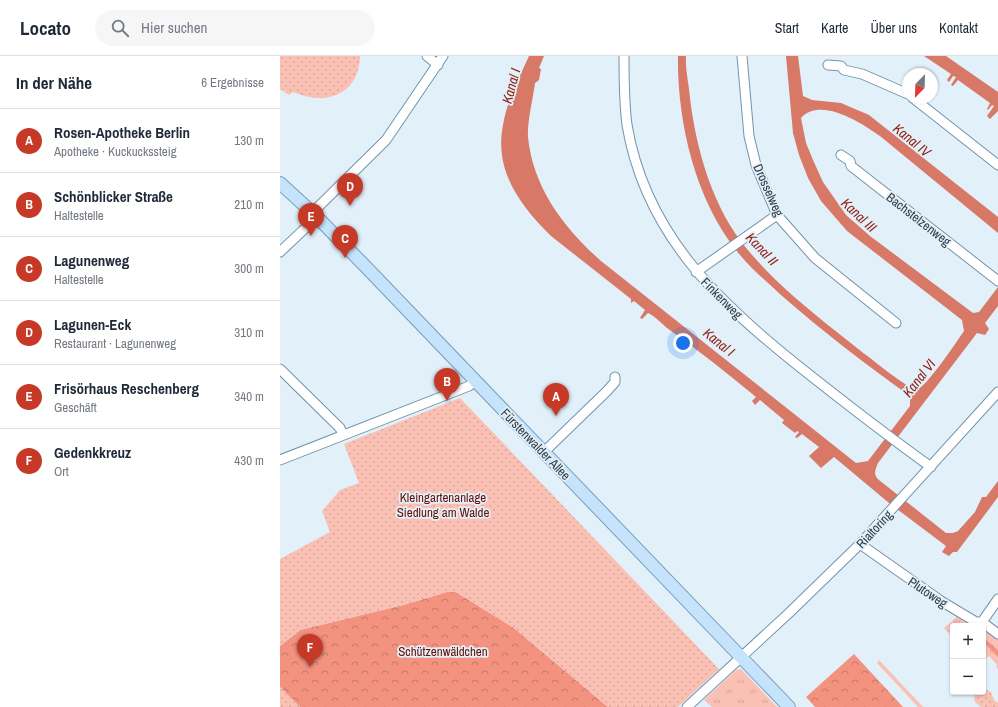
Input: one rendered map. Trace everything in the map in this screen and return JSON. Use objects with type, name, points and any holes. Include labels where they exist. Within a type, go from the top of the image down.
[{"type":"main road","name":"Fürstenwalder Allee","points":[[280,183],[314,215],[475,380],[790,707]]},
{"type":"street","points":[[427,56],[438,65]]},
{"type":"street","points":[[280,252],[386,140],[443,56]]},
{"type":"street","name":"Finkenweg","points":[[624,56],[624,101],[627,126],[639,170],[648,194],[664,225],[696,272],[736,313],[763,337],[839,398],[931,467]]},
{"type":"street","name":"Drosselweg","points":[[742,56],[749,136],[760,176],[778,215],[815,258],[896,323]]},
{"type":"street","points":[[828,65],[841,66],[844,70],[862,74],[902,91]]},
{"type":"street","points":[[921,104],[998,165]]},
{"type":"street","name":"Bachstelzenweg","points":[[842,155],[850,161],[851,166],[998,281]]},
{"type":"street","points":[[696,272],[778,215]]},
{"type":"street","points":[[280,369],[339,426],[343,435]]},
{"type":"street","points":[[544,452],[607,391],[615,382],[615,377]]},
{"type":"street","points":[[280,460],[469,386],[475,380]]},
{"type":"street","name":"Rialtoring","points":[[687,707],[742,658],[860,544],[998,392]]},
{"type":"street","name":"Plutoweg","points":[[860,544],[941,602],[976,622],[982,622],[998,634]]},
{"type":"street","points":[[982,622],[998,600]]},
{"type":"green space","points":[[280,56],[360,57],[358,70],[353,81],[346,89],[338,94],[317,98],[293,92],[289,95],[280,89]]},
{"type":"green space","name":"Kleingartenanlage Siedlung am Walde","points":[[460,398],[719,669],[678,707],[608,707],[514,628],[456,592],[447,592],[403,605],[300,630],[280,646],[280,559],[330,532],[322,511],[340,490],[359,483],[344,444]]},
{"type":"green space","name":"Schützenwäldchen","points":[[447,592],[456,592],[514,628],[608,707],[300,707],[280,687],[280,646],[300,630],[403,605]]},
{"type":"green space","points":[[959,615],[974,623],[966,623],[962,620],[964,623],[950,623],[950,634],[944,628]]},
{"type":"green space","points":[[986,629],[998,637],[998,650],[986,640]]},
{"type":"green space","points":[[986,640],[998,650],[998,657],[986,645]]},
{"type":"green space","points":[[986,645],[998,657],[998,669],[996,667],[997,665],[989,656],[986,658]]},
{"type":"green space","points":[[854,654],[903,707],[815,707],[806,697]]},
{"type":"green space","points":[[879,660],[923,707],[918,707],[877,663]]},
{"type":"green space","points":[[741,669],[777,707],[712,707],[704,700],[736,670]]},
{"type":"green space","points":[[280,687],[300,707],[280,707]]},
{"type":"green space","points":[[986,690],[991,692],[994,700],[998,703],[998,707],[981,707],[975,702],[975,695],[986,695]]},
{"type":"shaded area","points":[[529,56],[544,56],[539,68],[541,69],[539,80],[535,83],[529,118],[528,137],[531,156],[536,173],[544,190],[552,206],[563,221],[601,261],[856,463],[868,461],[910,406],[910,396],[844,347],[781,295],[746,262],[736,250],[710,207],[699,183],[691,158],[681,106],[678,56],[686,56],[693,117],[708,178],[725,216],[735,233],[759,263],[787,290],[832,328],[912,388],[917,389],[921,387],[941,363],[964,331],[962,320],[847,231],[821,201],[808,178],[799,155],[793,133],[786,56],[798,56],[803,96],[812,100],[841,103],[869,115],[998,217],[998,233],[880,136],[852,119],[830,111],[819,110],[809,112],[801,118],[806,143],[823,182],[846,215],[870,236],[973,313],[979,312],[998,287],[998,306],[985,323],[989,329],[985,335],[977,333],[878,463],[875,470],[875,474],[879,480],[946,533],[958,531],[975,512],[982,497],[986,497],[998,481],[998,497],[957,552],[953,552],[949,556],[942,552],[946,546],[889,503],[834,457],[821,468],[809,456],[819,447],[802,434],[797,438],[795,437],[799,432],[797,431],[795,433],[782,423],[784,420],[760,400],[755,405],[752,401],[756,397],[667,328],[654,316],[648,313],[642,319],[640,318],[645,310],[634,301],[631,303],[631,299],[551,236],[529,212],[512,186],[506,172],[502,157],[501,142],[507,107]]},
{"type":"shaded area","points":[[924,56],[946,56],[998,92],[998,111],[990,119],[987,116],[994,106],[992,105],[988,110],[987,109],[990,103],[958,80],[953,86],[951,85],[956,77],[953,76],[949,82],[947,80],[951,74]]},
{"type":"place","name":"Lagunen-Eck","points":[[350,206]]},
{"type":"place","name":"Frisörhaus Reschenberg","points":[[311,236]]},
{"type":"place","name":"Lagunenweg","points":[[345,258]]},
{"type":"place","name":"Schönblicker Straße","points":[[447,401]]},
{"type":"place","name":"Rosen-Apotheke Berlin","points":[[556,416]]},
{"type":"place","name":"Gedenkkreuz","points":[[310,667]]},
{"type":"water label","name":"Kanal I","points":[[511,86]]},
{"type":"water label","name":"Kanal IV","points":[[912,140]]},
{"type":"water label","name":"Kanal III","points":[[859,215]]},
{"type":"water label","name":"Kanal II","points":[[762,249]]},
{"type":"water label","name":"Kanal I","points":[[719,342]]},
{"type":"water label","name":"Kanal VI","points":[[919,378]]}]
